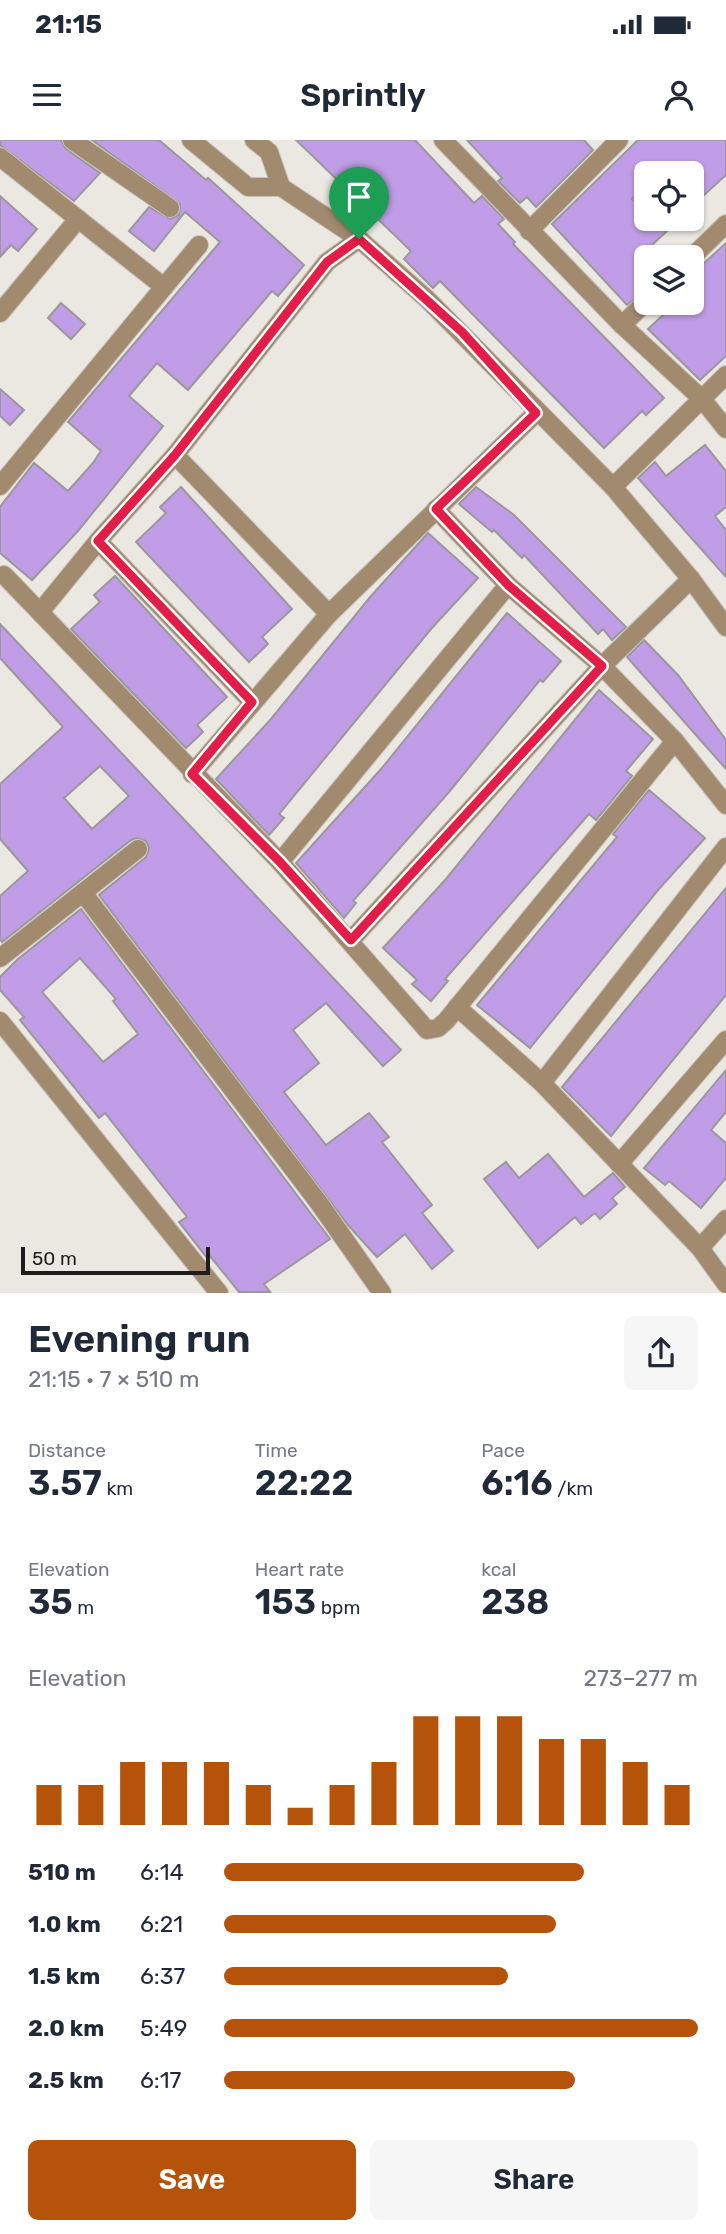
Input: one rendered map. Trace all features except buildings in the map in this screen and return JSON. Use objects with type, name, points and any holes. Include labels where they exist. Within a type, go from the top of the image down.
[{"type":"street","points":[[72,140],[170,208]]},
{"type":"street","points":[[191,140],[248,187],[282,187],[359,239],[462,332],[536,413],[613,488],[691,579],[726,627]]},
{"type":"street","points":[[254,140],[275,146],[282,187]]},
{"type":"street","points":[[529,231],[619,140]]},
{"type":"street","points":[[452,143],[529,231],[622,325],[702,400],[726,429]]},
{"type":"street","points":[[0,157],[164,287]]},
{"type":"street","points":[[0,313],[79,219]]},
{"type":"street","points":[[704,245],[726,224]]},
{"type":"street","points":[[40,612],[98,541],[175,455],[327,262],[359,239]]},
{"type":"street","points":[[0,485],[198,245]]},
{"type":"street","points":[[622,325],[634,314]]},
{"type":"street","points":[[613,488],[726,375]]},
{"type":"street","points":[[192,774],[328,614],[536,413]]},
{"type":"street","points":[[175,455],[328,614]]},
{"type":"street","points":[[436,509],[508,585],[602,666],[675,741],[726,805]]},
{"type":"street","points":[[98,541],[252,702]]},
{"type":"street","points":[[4,575],[192,774],[280,862],[427,1030],[438,1028],[457,1007],[675,741]]},
{"type":"street","points":[[351,940],[602,666],[691,579]]},
{"type":"street","points":[[280,862],[508,585]]},
{"type":"street","points":[[542,1083],[726,847]]},
{"type":"street","points":[[0,958],[138,849]]},
{"type":"street","points":[[83,894],[319,1203],[382,1293]]},
{"type":"street","points":[[457,1007],[542,1083],[699,1248],[726,1284]]},
{"type":"street","points":[[0,1021],[219,1293]]},
{"type":"street","points":[[619,1164],[726,1040]]},
{"type":"street","points":[[699,1248],[726,1219]]},
{"type":"route","points":[[359,239],[462,332],[536,413],[436,509],[508,585],[602,666],[351,940],[280,862],[192,774],[252,702],[98,541],[175,455],[327,262],[359,239]]}]
